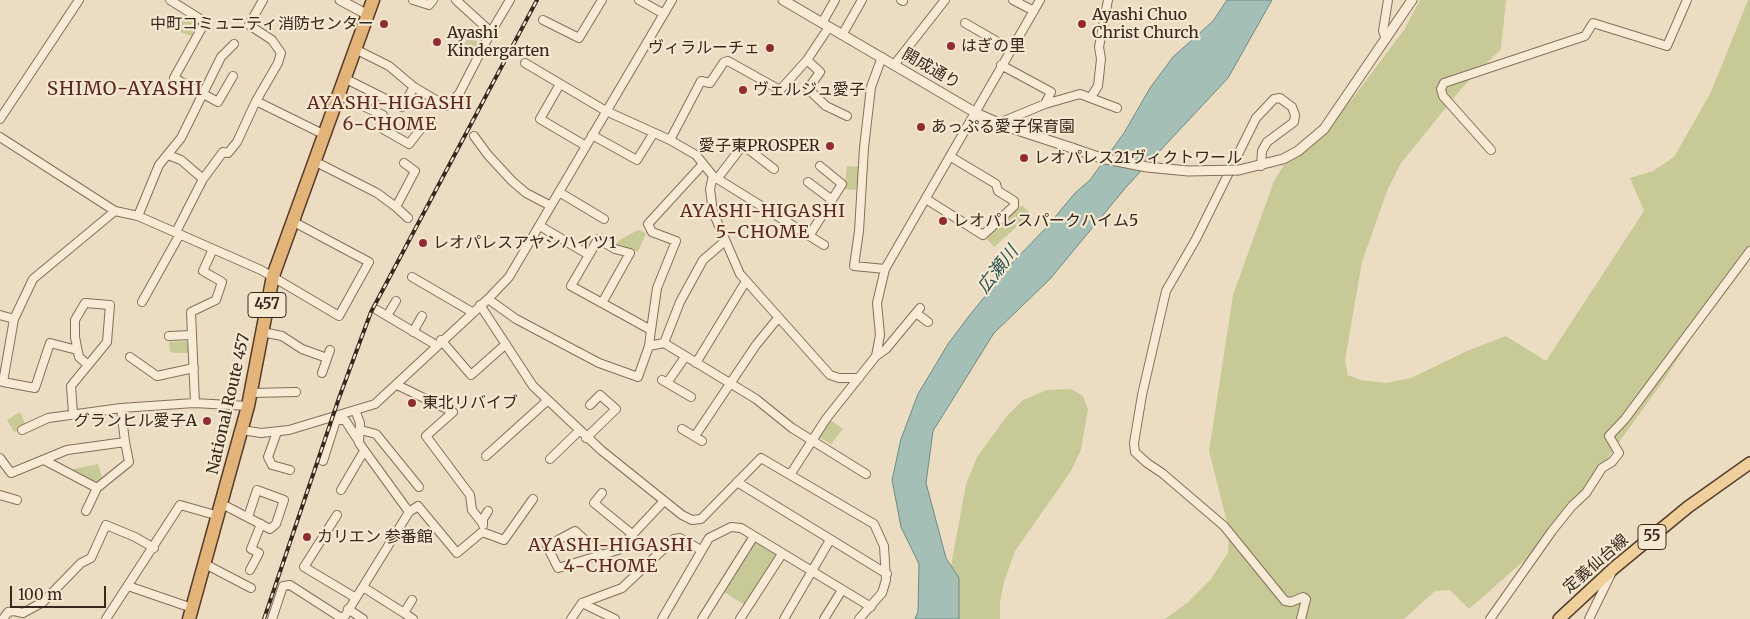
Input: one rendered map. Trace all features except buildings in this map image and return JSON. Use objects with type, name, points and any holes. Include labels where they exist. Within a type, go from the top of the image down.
[{"type":"highway","name":"National Route 457","points":[[190,614],[219,516],[248,406],[273,276],[373,0]]},
{"type":"main road","name":"定義仙台線","points":[[1560,619],[1614,568],[1688,507],[1750,462]]},
{"type":"street","points":[[0,119],[79,0]]},
{"type":"street","points":[[170,0],[205,22],[174,78],[218,102],[233,76]]},
{"type":"street","points":[[142,302],[178,233],[203,179],[224,152],[228,153],[237,142],[256,101],[278,63],[281,53],[272,40],[249,26],[264,0]]},
{"type":"street","points":[[340,0],[368,15]]},
{"type":"street","points":[[413,0],[429,5],[433,0]]},
{"type":"street","points":[[456,0],[491,32]]},
{"type":"street","points":[[446,106],[459,94],[510,0]]},
{"type":"street","points":[[639,0],[664,14]]},
{"type":"street","points":[[242,430],[261,433],[277,432],[309,425],[376,404],[488,299],[509,277],[672,0]]},
{"type":"street","points":[[670,140],[701,81],[710,83],[724,62],[728,61],[780,90],[807,60],[825,25],[835,0]]},
{"type":"street","points":[[842,35],[862,0]]},
{"type":"street","points":[[894,65],[945,0]]},
{"type":"street","points":[[1013,0],[1034,11]]},
{"type":"street","points":[[876,356],[880,336],[877,303],[885,269],[976,113],[1010,49],[1040,0]]},
{"type":"street","points":[[1091,97],[1098,86],[1099,47],[1108,0]]},
{"type":"street","points":[[1386,39],[1382,31],[1388,0]]},
{"type":"street","name":"開成通り","points":[[789,2],[976,113],[999,123],[1102,158],[1146,167],[1188,171],[1239,170],[1261,166],[1283,159],[1298,150],[1324,129],[1412,0]]},
{"type":"street","points":[[1491,150],[1443,96],[1441,88],[1444,83],[1585,36],[1593,23],[1667,46],[1687,0]]},
{"type":"street","points":[[543,20],[579,38],[599,1]]},
{"type":"street","points":[[965,23],[1010,49]]},
{"type":"street","points":[[138,216],[159,165],[181,138],[221,57],[234,44]]},
{"type":"street","points":[[355,49],[390,66],[414,87],[454,112]]},
{"type":"street","points":[[882,57],[871,87],[864,148],[860,231],[854,266],[885,269]]},
{"type":"street","points":[[807,60],[820,72],[808,89],[826,106],[847,116]]},
{"type":"street","points":[[525,63],[606,111],[653,134],[670,140],[696,155],[715,177],[824,245]]},
{"type":"street","points":[[1001,65],[1051,92],[1045,104]]},
{"type":"street","points":[[344,78],[402,107],[414,87]]},
{"type":"street","points":[[560,84],[540,118],[586,146]]},
{"type":"street","points":[[338,94],[383,115],[383,129],[409,144],[420,130]]},
{"type":"street","points":[[999,123],[1069,95],[1080,94],[1117,108]]},
{"type":"street","points":[[1261,166],[1262,151],[1266,142],[1294,122],[1295,115],[1292,107],[1280,98],[1274,99],[1256,118],[1196,239],[1166,291],[1142,395],[1134,443],[1135,452],[1162,472],[1224,526],[1285,601],[1291,602],[1303,597],[1306,599],[1301,619]]},
{"type":"street","points":[[256,101],[324,134]]},
{"type":"street","points":[[592,135],[637,160],[653,134]]},
{"type":"street","points":[[474,136],[488,155],[512,181],[526,193],[551,206]]},
{"type":"street","points":[[0,137],[115,211],[138,216],[273,276],[339,316],[368,262],[292,221]]},
{"type":"street","points":[[774,169],[743,145],[715,177],[710,190],[713,212],[740,274],[778,318],[830,374],[839,378],[859,378]]},
{"type":"street","points":[[168,154],[181,160],[203,179]]},
{"type":"street","points":[[926,199],[983,235],[1014,206],[1014,201],[998,191],[996,184],[950,157]]},
{"type":"street","points":[[314,161],[377,193],[408,218]]},
{"type":"street","points":[[396,207],[415,171],[404,163]]},
{"type":"street","points":[[488,299],[516,318],[599,363],[638,377],[649,346],[657,288],[676,241],[652,232],[648,224],[703,164]]},
{"type":"street","points":[[809,236],[842,184],[820,166]]},
{"type":"street","points":[[808,182],[832,200]]},
{"type":"street","points":[[559,192],[604,219]]},
{"type":"street","points":[[77,350],[50,343],[35,388],[2,385],[14,319],[33,279],[115,211]]},
{"type":"street","points":[[540,226],[589,255]]},
{"type":"street","points":[[602,303],[630,253],[598,240],[571,286],[651,330]]},
{"type":"street","points":[[664,344],[680,302],[703,260],[725,241]]},
{"type":"street","points":[[195,403],[191,312],[216,300],[222,282],[203,270],[213,249]]},
{"type":"street","points":[[1490,619],[1552,531],[1572,506],[1586,493],[1602,468],[1612,462],[1619,452],[1609,436],[1625,419],[1750,251]]},
{"type":"street","points":[[412,277],[472,312]]},
{"type":"street","points":[[696,363],[746,281]]},
{"type":"street","points":[[387,316],[396,301]]},
{"type":"street","points":[[73,413],[71,386],[107,342],[110,305],[85,303],[75,320],[75,337],[79,357],[88,365]]},
{"type":"street","points":[[480,305],[534,386],[586,438],[663,502],[692,520],[701,519],[761,458],[874,524],[884,546],[886,574],[882,593],[859,619]]},
{"type":"street","points":[[377,310],[413,332],[439,343],[471,375],[506,344]]},
{"type":"street","points":[[790,475],[812,440],[876,356],[886,349],[918,310],[928,323]]},
{"type":"street","points":[[0,315],[14,319]]},
{"type":"street","points":[[413,332],[422,316]]},
{"type":"street","points":[[682,429],[699,439],[756,344],[778,318]]},
{"type":"street","points":[[262,332],[282,336],[302,349],[328,354],[322,372]]},
{"type":"street","points":[[169,336],[192,335]]},
{"type":"street","points":[[0,340],[10,342]]},
{"type":"street","points":[[649,346],[664,344],[685,356],[756,399],[792,428],[866,474]]},
{"type":"street","points":[[685,356],[664,382],[691,397]]},
{"type":"street","points":[[130,357],[157,376],[194,368]]},
{"type":"street","points":[[397,385],[453,412],[426,436],[470,494],[472,510],[483,524]]},
{"type":"street","points":[[251,393],[296,392]]},
{"type":"street","points":[[586,438],[616,409],[600,395],[590,405]]},
{"type":"street","points":[[486,456],[548,400]]},
{"type":"street","points":[[22,430],[48,418],[73,413],[195,403],[248,406]]},
{"type":"street","points":[[86,511],[97,488],[129,462],[121,408]]},
{"type":"street","points":[[355,410],[361,430],[358,440]]},
{"type":"street","points":[[323,461],[336,420],[345,420],[364,452],[409,512]]},
{"type":"street","points":[[361,430],[376,434],[419,487]]},
{"type":"street","points":[[550,459],[579,431]]},
{"type":"street","points":[[277,432],[268,457],[272,465],[290,470]]},
{"type":"street","points":[[0,458],[11,473],[67,450],[125,442]]},
{"type":"street","points":[[341,490],[364,452]]},
{"type":"street","points":[[44,460],[97,488]]},
{"type":"street","points":[[737,482],[886,574]]},
{"type":"street","points":[[222,504],[270,529],[276,524],[284,500],[257,490],[248,517]]},
{"type":"street","points":[[602,493],[594,502],[632,534]]},
{"type":"street","points":[[0,495],[16,500]]},
{"type":"street","points":[[482,532],[504,540],[533,499]]},
{"type":"street","points":[[601,555],[575,531],[546,546],[558,568],[618,550],[663,502]]},
{"type":"street","points":[[106,619],[154,548],[180,505],[219,516]]},
{"type":"street","points":[[272,619],[283,586],[290,585],[343,619],[409,512],[418,506],[458,553],[482,532],[488,511]]},
{"type":"street","points":[[337,515],[304,567],[356,598]]},
{"type":"street","points":[[250,570],[259,553],[251,549],[261,524]]},
{"type":"street","points":[[4,619],[8,612],[23,613],[44,602],[81,563],[91,558],[106,525],[135,537],[154,548]]},
{"type":"street","points":[[662,619],[709,538],[728,528],[741,528],[871,607]]},
{"type":"street","points":[[702,619],[754,536]]},
{"type":"street","points":[[572,619],[582,603],[622,588],[674,539],[680,538],[701,550]]},
{"type":"street","points":[[784,619],[830,540]]},
{"type":"street","points":[[740,619],[782,554]]},
{"type":"street","points":[[205,564],[251,588]]},
{"type":"street","points":[[1589,619],[1614,568]]},
{"type":"street","points":[[128,586],[190,614]]},
{"type":"street","points":[[363,587],[413,619]]},
{"type":"street","points":[[824,619],[842,590]]},
{"type":"street","points":[[404,613],[412,600]]},
{"type":"street","points":[[582,603],[615,619]]},
{"type":"street","points":[[348,609],[363,619]]},
{"type":"green space","points":[[1420,0],[1506,0],[1501,49],[1462,88],[1401,163],[1387,191],[1362,262],[1345,360],[1348,375],[1361,380],[1386,383],[1411,378],[1467,351],[1506,336],[1546,361],[1644,211],[1630,178],[1653,171],[1674,157],[1711,92],[1748,0],[1750,0],[1750,246],[1666,377],[1551,537],[1469,609],[1450,590],[1435,591],[1404,619],[1165,619],[1187,603],[1211,579],[1228,553],[1229,530],[1209,451],[1233,295],[1274,181],[1289,157],[1314,131],[1352,99],[1404,30]]},
{"type":"green space","points":[[178,16],[193,21],[196,26],[191,36],[173,29]]},
{"type":"green space","points":[[469,37],[483,45],[477,57],[462,47]]},
{"type":"green space","points":[[847,166],[859,167],[856,190],[844,189]]},
{"type":"green space","points":[[1022,205],[1031,214],[994,247],[986,238]]},
{"type":"green space","points":[[638,230],[646,233],[638,252],[615,245],[621,239]]},
{"type":"green space","points":[[187,341],[189,353],[174,353],[170,351],[169,342]]},
{"type":"green space","points":[[1071,389],[1083,396],[1088,409],[1081,450],[1071,471],[1015,551],[1004,582],[1000,603],[1000,619],[929,619],[950,571],[966,484],[977,457],[1007,416],[1023,400],[1047,390]]},
{"type":"green space","points":[[20,412],[26,426],[14,432],[7,420]]},
{"type":"green space","points":[[828,418],[843,429],[831,444],[819,437]]},
{"type":"green space","points":[[98,464],[103,481],[98,486],[69,470]]},
{"type":"green space","points":[[753,540],[777,555],[746,606],[721,590]]},
{"type":"shaded area","points":[[1227,0],[1272,0],[1228,78],[1127,186],[1050,279],[994,333],[933,431],[926,483],[946,558],[959,578],[959,619],[915,619],[918,611],[919,564],[901,527],[892,480],[901,439],[918,394],[948,344],[969,316],[1012,263],[1045,229],[1075,193],[1090,180],[1124,133],[1150,88],[1173,57],[1213,21]]},
{"type":"railway","points":[[264,619],[339,398],[371,312],[537,0]]},
{"type":"place","name":"中町コミュニティ消防センター","points":[[384,24]]},
{"type":"place","name":"Ayashi Chuo Christ Church","points":[[1082,24]]},
{"type":"place","name":"Ayashi Kindergarten","points":[[437,42]]},
{"type":"place","name":"はぎの里","points":[[951,46]]},
{"type":"place","name":"ヴィラルーチェ","points":[[770,48]]},
{"type":"place","name":"ヴェルジュ愛子","points":[[743,90]]},
{"type":"place","name":"あっぷる愛子保育園","points":[[921,127]]},
{"type":"place","name":"愛子東PROSPER","points":[[830,146]]},
{"type":"place","name":"レオパレス21ヴィクトワール","points":[[1024,158]]},
{"type":"place","name":"レオパレスパークハイム5","points":[[943,221]]},
{"type":"place","name":"レオパレスアヤシハイツ1","points":[[423,243]]},
{"type":"place","name":"東北リバイブ","points":[[412,403]]},
{"type":"place","name":"グランヒル愛子A","points":[[207,421]]},
{"type":"place","name":"カリエン 参番館","points":[[307,537]]},
{"type":"district","name":"SHIMO-AYASHI","points":[[125,90]]},
{"type":"district","name":"AYASHI-HIGASHI 6-CHOME","points":[[390,114]]},
{"type":"district","name":"AYASHI-HIGASHI 5-CHOME","points":[[763,222]]},
{"type":"district","name":"AYASHI-HIGASHI 4-CHOME","points":[[611,556]]},
{"type":"water label","name":"広瀬川","points":[[998,270]]}]
